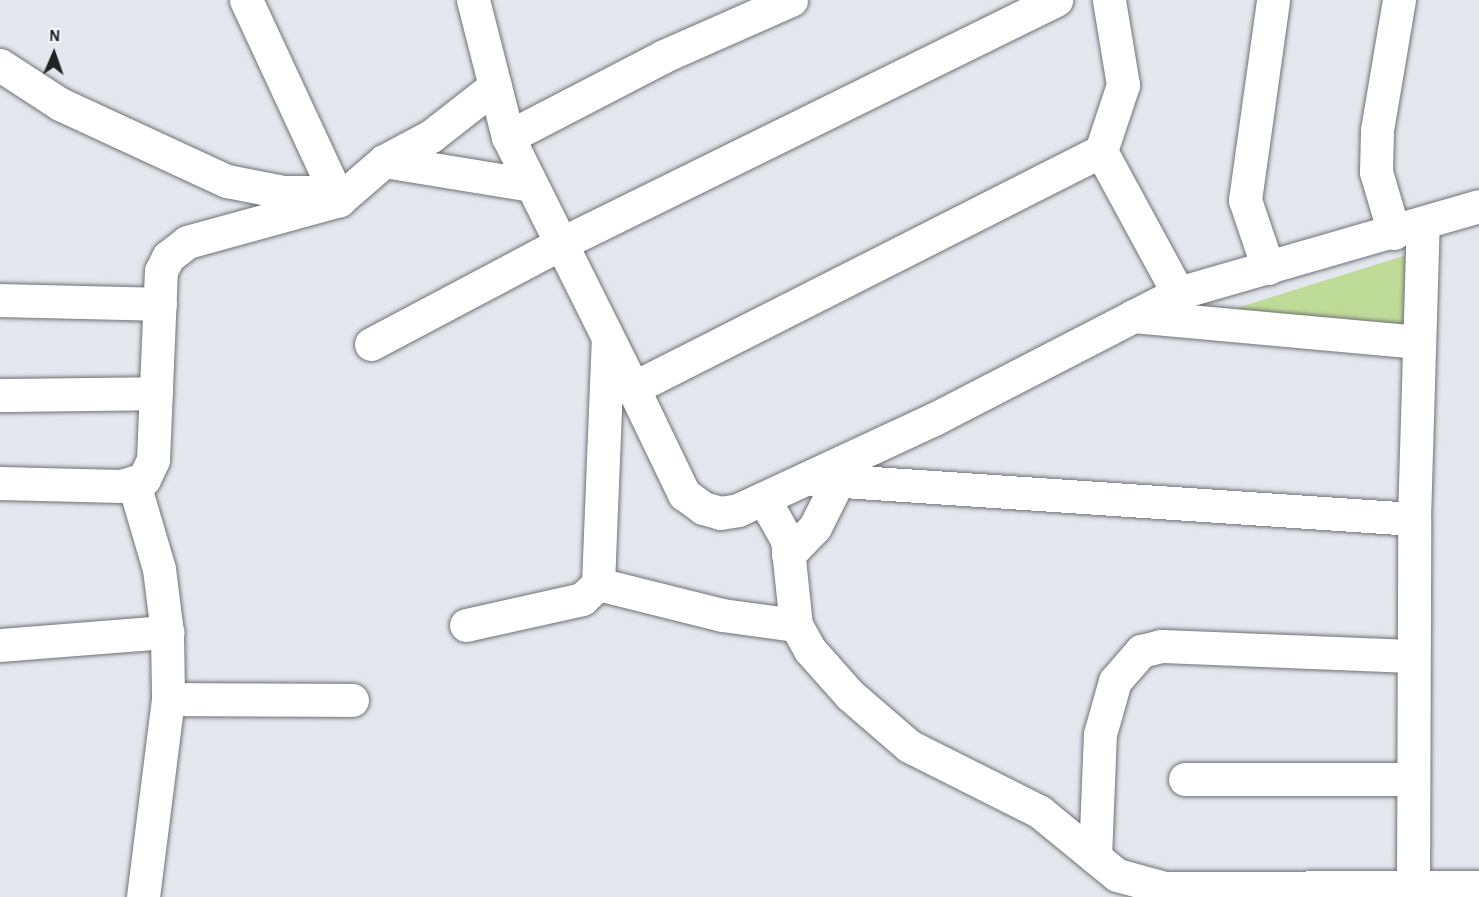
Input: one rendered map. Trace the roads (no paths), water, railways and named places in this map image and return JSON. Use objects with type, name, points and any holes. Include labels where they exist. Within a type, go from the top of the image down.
[{"type":"street","points":[[246,0],[337,196]]},
{"type":"street","points":[[473,0],[508,137],[531,185],[684,494],[703,508],[720,513],[824,480],[1178,293],[1479,206]]},
{"type":"street","points":[[508,137],[664,56],[791,0]]},
{"type":"street","points":[[371,344],[560,244],[1056,0]]},
{"type":"street","points":[[633,388],[1101,151],[1124,84],[1109,0]]},
{"type":"street","points":[[1268,268],[1245,200],[1273,0]]},
{"type":"street","points":[[1399,0],[1377,130],[1376,172],[1408,228],[1419,342],[1414,519],[1413,889]]},
{"type":"street","points":[[0,65],[60,104],[228,181],[283,192],[337,196]]},
{"type":"street","points":[[0,483],[134,484],[150,471],[153,460],[161,271],[168,257],[187,242],[337,196],[384,161],[431,136],[495,86]]},
{"type":"street","points":[[1101,151],[1178,293]]},
{"type":"street","points":[[384,161],[531,185]]},
{"type":"street","points":[[0,300],[160,304]]},
{"type":"street","points":[[1133,316],[1419,342]]},
{"type":"street","points":[[466,625],[582,599],[598,584],[608,339]]},
{"type":"street","points":[[0,395],[156,393]]},
{"type":"street","points":[[824,480],[1414,519]]},
{"type":"street","points":[[789,555],[815,527],[824,480]]},
{"type":"street","points":[[134,484],[159,569],[167,632],[168,699],[143,897]]},
{"type":"street","points":[[764,500],[784,531],[789,555],[796,625],[810,650],[850,695],[909,746],[1040,812],[1117,876],[1165,888],[1479,888]]},
{"type":"street","points":[[598,584],[722,615],[796,625]]},
{"type":"street","points":[[0,645],[167,632]]},
{"type":"street","points":[[1117,876],[1100,734],[1114,681],[1141,651],[1161,646],[1413,656]]},
{"type":"street","points":[[168,699],[352,700]]},
{"type":"street","points":[[1185,779],[1413,779]]}]
